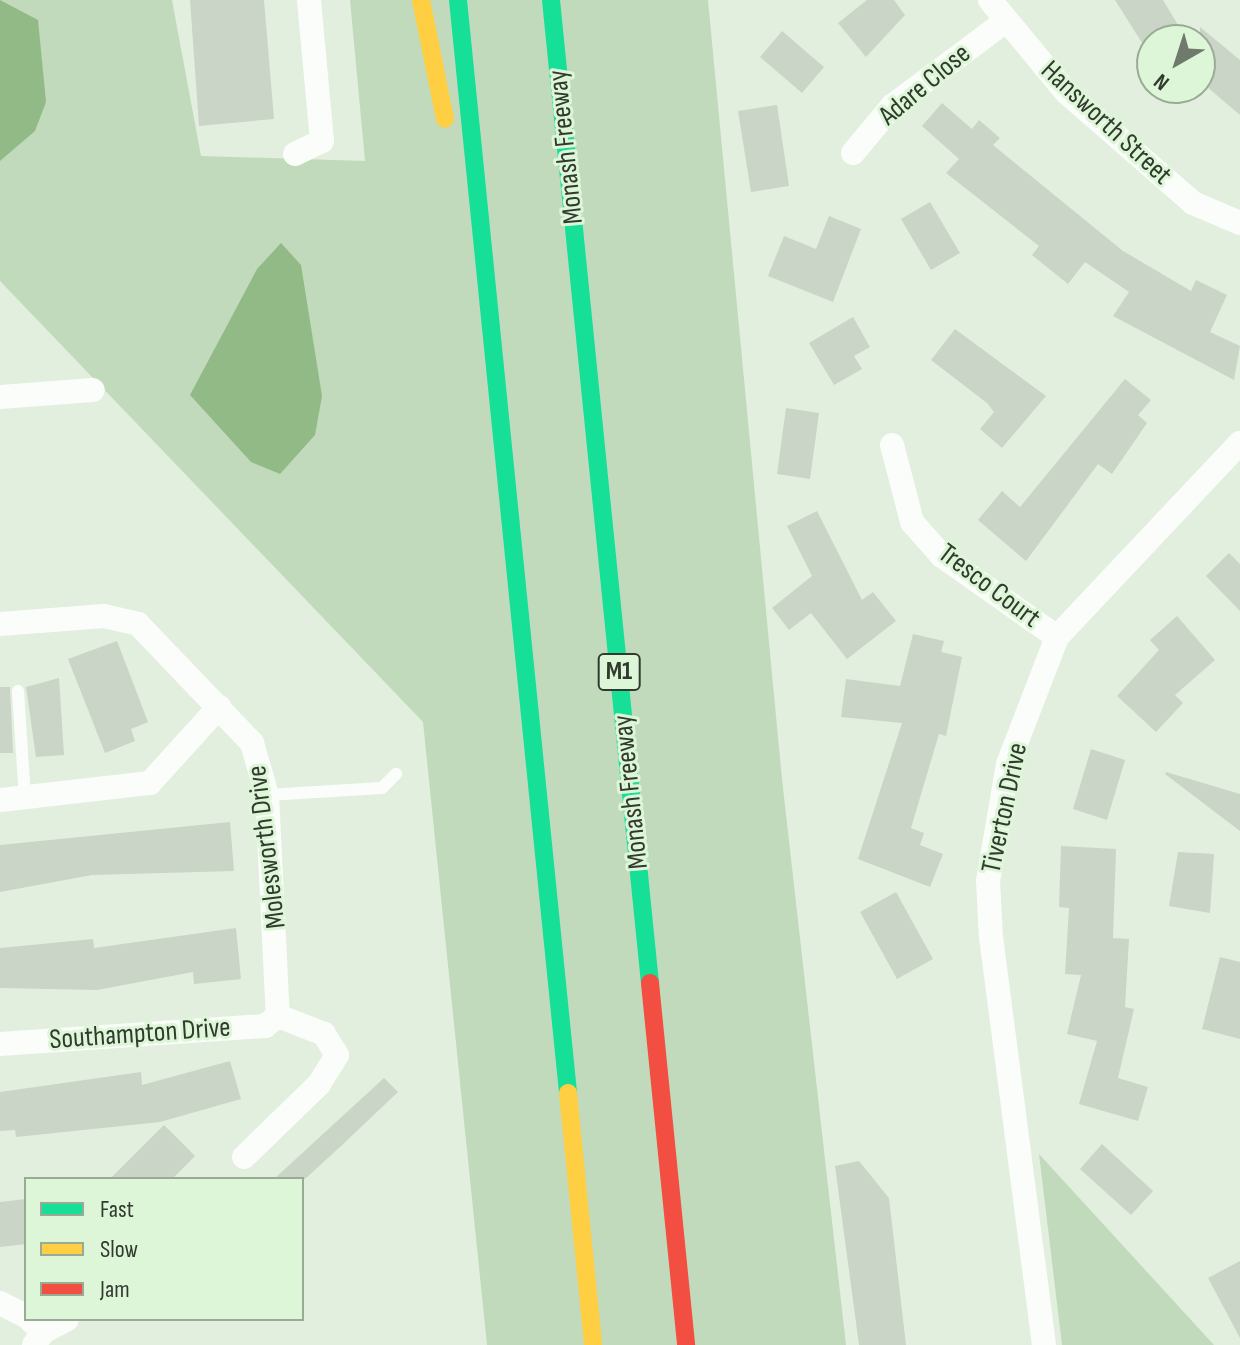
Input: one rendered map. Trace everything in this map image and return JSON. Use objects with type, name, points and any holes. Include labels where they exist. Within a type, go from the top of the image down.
[{"type":"highway","points":[[421,0],[493,348]]},
{"type":"highway","points":[[458,0],[593,1345]]},
{"type":"highway","name":"Monash Freeway","points":[[551,0],[686,1345]]},
{"type":"street","points":[[295,154],[322,141],[309,0]]},
{"type":"street","name":"Hansworth Street","points":[[990,0],[1003,23],[1067,93],[1193,203],[1240,223]]},
{"type":"street","name":"Adare Close","points":[[853,153],[892,106],[1003,23]]},
{"type":"street","points":[[0,397],[93,390]]},
{"type":"street","name":"Tiverton Drive","points":[[1044,1345],[988,881],[1008,764],[1057,637],[1240,443]]},
{"type":"street","name":"Tresco Court","points":[[892,445],[912,522],[942,556],[1057,637]]},
{"type":"street","name":"Molesworth Drive","points":[[0,624],[122,617],[153,635],[252,743],[267,795],[278,1016]]},
{"type":"street","points":[[0,800],[150,783],[219,707]]},
{"type":"street","points":[[244,1157],[319,1084],[337,1055],[324,1034],[278,1016]]},
{"type":"street","name":"Southampton Drive","points":[[0,1044],[265,1026],[278,1016]]},
{"type":"street","points":[[0,1303],[33,1328],[59,1321]]},
{"type":"lane","points":[[18,691],[25,798]]},
{"type":"lane","points":[[267,795],[382,788],[396,774]]},
{"type":"shaded area","points":[[0,0],[172,0],[201,156],[365,161],[350,0],[708,0],[782,779],[846,1345],[487,1345],[423,722],[0,281]]},
{"type":"shaded area","points":[[0,0],[38,20],[46,102],[35,131],[0,161]]},
{"type":"shaded area","points":[[281,243],[301,265],[322,396],[315,435],[280,474],[251,462],[190,395],[257,269]]},
{"type":"shaded area","points":[[1039,1154],[1170,1297],[1214,1345],[1062,1345]]},
{"type":"building","points":[[190,0],[264,0],[274,119],[199,126]]},
{"type":"building","points":[[867,0],[894,0],[905,15],[866,57],[838,23]]},
{"type":"building","points":[[1115,0],[1163,0],[1177,24],[1136,24],[1136,33]]},
{"type":"building","points":[[782,31],[824,67],[802,93],[760,57]]},
{"type":"building","points":[[1216,40],[1240,60],[1240,115],[1216,95]]},
{"type":"building","points":[[942,103],[972,129],[979,120],[1000,138],[993,145],[1123,251],[1191,291],[1196,280],[1227,295],[1210,332],[1240,346],[1234,380],[1113,316],[1129,292],[1085,262],[1068,284],[1032,255],[1039,246],[946,173],[959,159],[922,126]]},
{"type":"building","points":[[777,105],[789,186],[751,192],[738,111]]},
{"type":"building","points":[[930,202],[960,253],[931,270],[901,219]]},
{"type":"building","points":[[829,216],[861,229],[833,302],[768,276],[784,236],[816,249]]},
{"type":"building","points":[[853,317],[870,347],[854,356],[862,369],[834,385],[809,343]]},
{"type":"building","points":[[955,329],[1046,396],[1002,448],[980,429],[994,412],[987,403],[931,360]]},
{"type":"building","points":[[1125,379],[1151,400],[1138,415],[1147,423],[1112,474],[1098,464],[1026,561],[978,520],[1002,491],[1020,507]]},
{"type":"building","points":[[786,408],[819,413],[810,479],[777,474]]},
{"type":"building","points":[[817,511],[862,600],[873,592],[896,621],[847,659],[811,613],[789,630],[772,608],[812,576],[787,526]]},
{"type":"building","points":[[1229,553],[1240,564],[1240,611],[1206,576]]},
{"type":"building","points":[[1177,616],[1215,660],[1175,695],[1183,703],[1156,732],[1117,696],[1159,650],[1150,640]]},
{"type":"building","points":[[913,634],[944,641],[941,652],[962,657],[946,736],[939,734],[911,828],[924,833],[920,845],[943,854],[930,887],[858,859],[902,723],[841,717],[846,679],[900,686]]},
{"type":"building","points":[[117,641],[148,722],[131,729],[135,741],[105,753],[68,659]]},
{"type":"building","points":[[59,678],[64,755],[36,757],[26,687]]},
{"type":"building","points":[[0,687],[10,687],[13,753],[0,753]]},
{"type":"building","points":[[1091,749],[1125,760],[1107,820],[1073,809]]},
{"type":"building","points":[[1165,774],[1240,794],[1240,831]]},
{"type":"building","points":[[230,822],[234,871],[92,875],[0,892],[0,845]]},
{"type":"building","points":[[1061,846],[1116,849],[1113,938],[1129,939],[1125,1007],[1134,1009],[1118,1078],[1148,1087],[1138,1121],[1079,1104],[1097,1041],[1067,1034],[1081,975],[1065,974],[1069,908],[1059,907]]},
{"type":"building","points":[[1178,852],[1214,854],[1210,913],[1169,906]]},
{"type":"building","points":[[896,892],[933,959],[897,979],[860,912]]},
{"type":"building","points":[[236,928],[241,979],[194,984],[193,972],[97,990],[0,988],[0,948],[93,939],[94,948]]},
{"type":"building","points":[[1220,957],[1240,962],[1240,1039],[1202,1029]]},
{"type":"building","points":[[230,1061],[241,1099],[160,1122],[16,1137],[15,1130],[0,1131],[0,1092],[141,1072],[142,1085]]},
{"type":"building","points":[[384,1078],[398,1092],[305,1179],[276,1177]]},
{"type":"building","points":[[164,1125],[195,1156],[174,1177],[112,1177]]},
{"type":"building","points":[[1102,1144],[1153,1191],[1131,1215],[1080,1169]]},
{"type":"building","points":[[859,1161],[889,1198],[906,1345],[859,1345],[835,1166]]},
{"type":"building","points":[[24,1199],[24,1244],[0,1247],[0,1202]]},
{"type":"building","points":[[1240,1261],[1240,1338],[1208,1278]]},
{"type":"traffic: fast","points":[[458,0],[568,1093]]},
{"type":"traffic: fast","points":[[551,0],[650,983]]},
{"type":"traffic: slow","points":[[421,0],[445,119]]},
{"type":"traffic: slow","points":[[568,1093],[593,1345]]},
{"type":"traffic: jam","points":[[650,983],[686,1345]]}]
